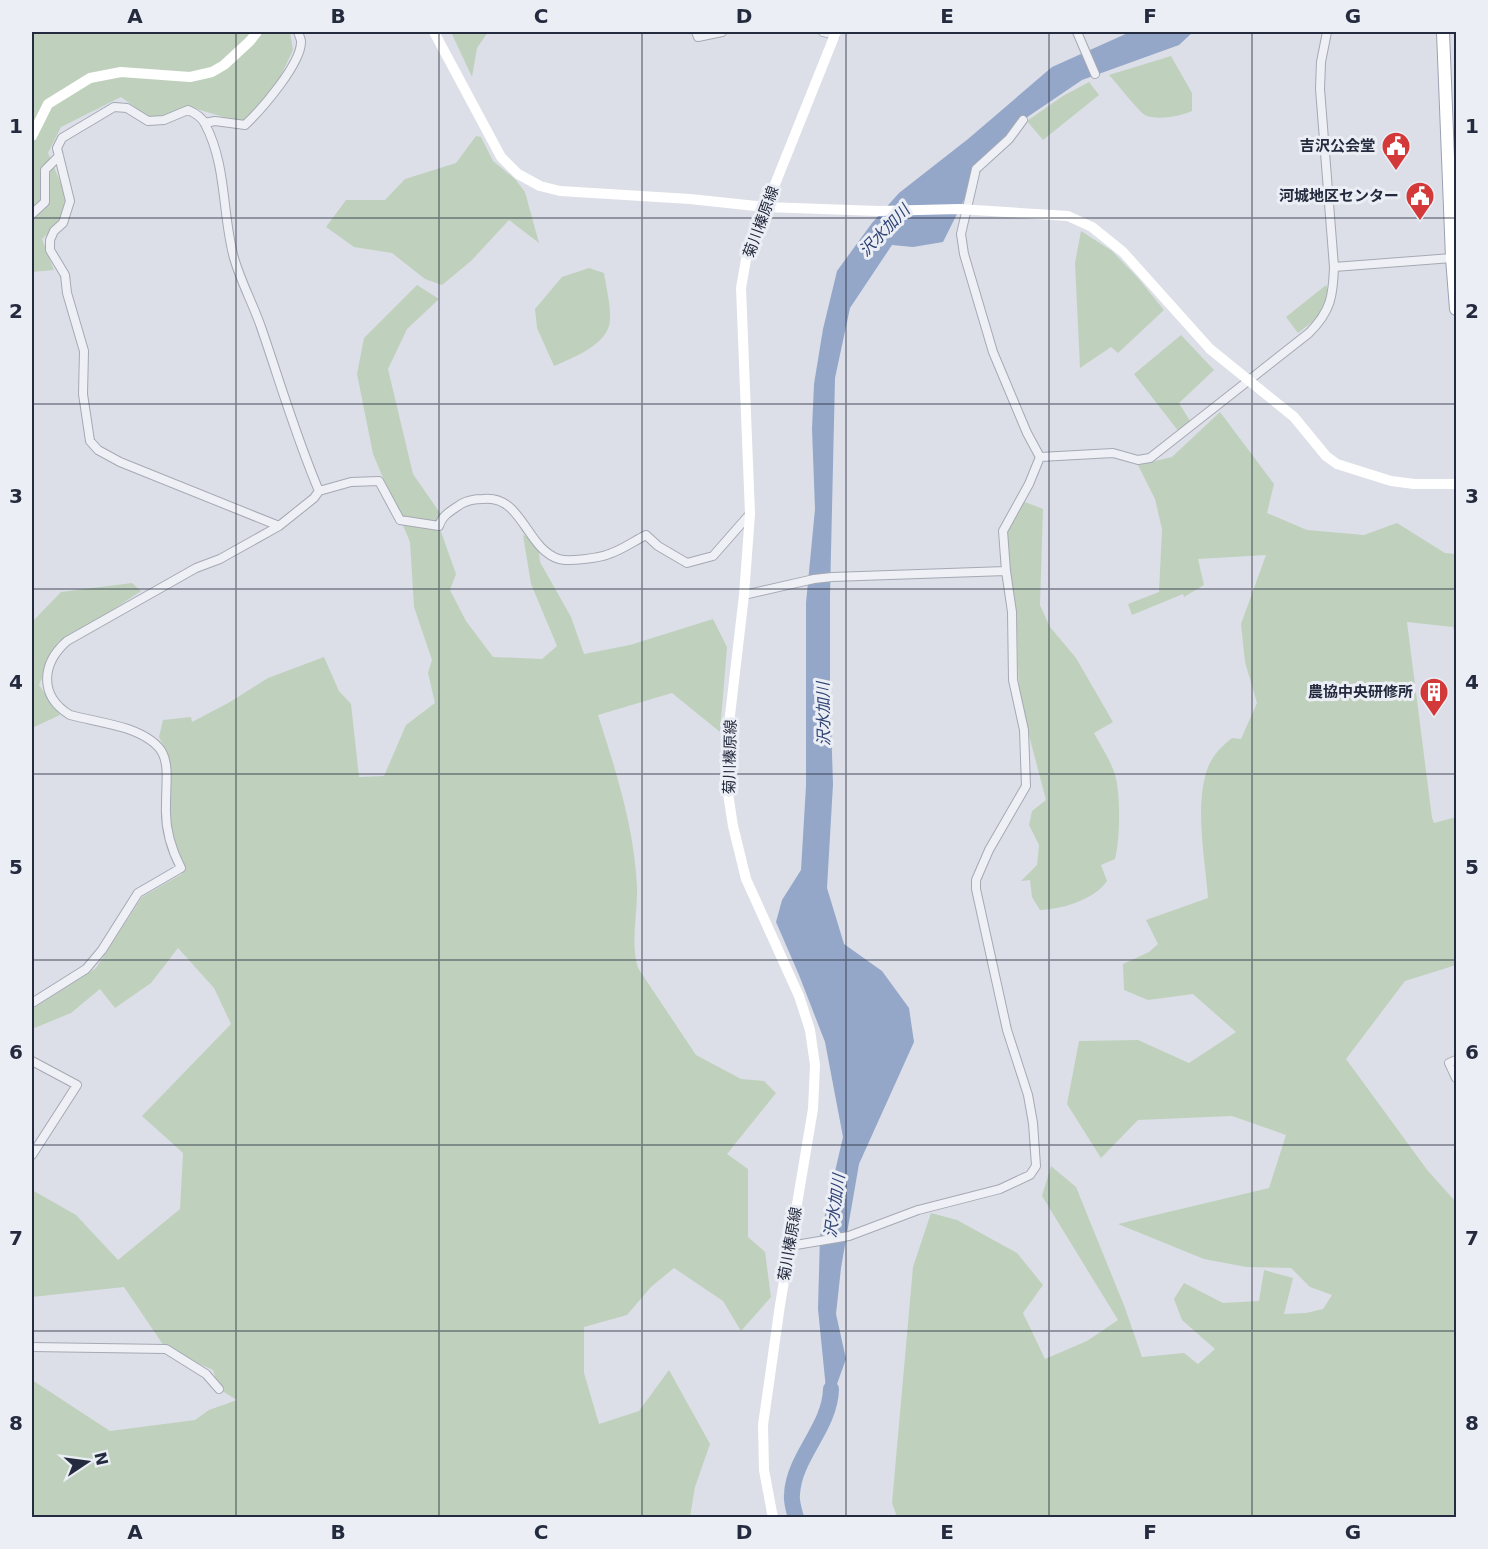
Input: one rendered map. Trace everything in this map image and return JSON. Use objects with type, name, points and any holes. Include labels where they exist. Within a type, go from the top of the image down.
[{"type":"main road","points":[[32,136],[48,104],[90,78],[121,72],[190,76],[212,72],[224,65],[257,32]]},
{"type":"main road","points":[[434,32],[501,157],[518,174],[540,186],[560,191],[679,198],[765,207],[879,211],[965,209],[1068,216],[1092,227],[1123,252],[1210,350],[1294,417],[1326,456],[1337,464],[1391,481],[1414,484],[1456,484]]},
{"type":"main road","points":[[1443,32],[1451,109],[1452,258],[1456,309]]},
{"type":"main road","name":"菊川榛原線","points":[[773,1518],[764,1470],[763,1425],[780,1305],[793,1245],[813,1109],[815,1065],[810,1030],[799,996],[746,879],[733,826],[727,787],[727,741],[744,595],[750,514],[741,288],[747,254],[836,33]]},
{"type":"street","points":[[205,123],[215,121],[245,125],[257,115],[284,81],[299,52],[301,40],[298,32]]},
{"type":"street","points":[[696,32],[698,37],[722,32]]},
{"type":"street","points":[[823,32],[836,33]]},
{"type":"street","points":[[1077,32],[1095,74]]},
{"type":"street","points":[[1040,457],[1113,453],[1138,460],[1150,458],[1250,381],[1322,320],[1333,294],[1334,267],[1320,89],[1321,62],[1327,32]]},
{"type":"street","points":[[279,526],[120,462],[98,450],[90,441],[83,394],[84,351],[65,275],[50,250],[50,240],[54,231],[63,223],[70,201],[57,148],[62,138],[114,107],[127,108],[148,122],[164,120],[188,110],[205,123],[220,167],[226,219],[234,258],[260,325],[302,452],[319,491]]},
{"type":"street","points":[[793,1245],[848,1236],[918,1210],[1000,1189],[1030,1174],[1036,1166],[1028,1095],[1007,1030],[976,889],[976,880],[989,849],[1026,786],[1024,730],[1013,680],[1012,612],[1003,531],[1029,484],[1040,457],[1002,377],[977,303],[961,234],[965,209],[976,170],[1009,139],[1023,120]]},
{"type":"street","points":[[32,214],[45,201],[45,170],[59,156]]},
{"type":"street","points":[[1334,267],[1452,258]]},
{"type":"street","points":[[32,1003],[93,962],[138,893],[181,868],[168,835],[165,805],[168,775],[163,753],[155,744],[129,730],[70,715],[58,706],[48,689],[49,666],[58,649],[67,641],[196,568],[220,558],[279,526],[314,498],[319,491],[351,482],[379,482],[400,520],[439,526],[441,518],[467,500],[491,498],[504,502],[536,542],[550,555],[560,560],[608,555],[646,535],[658,546],[687,563],[713,555],[750,514]]},
{"type":"street","points":[[744,595],[832,577],[1006,571]]},
{"type":"street","points":[[1456,1060],[1449,1063],[1456,1078]]},
{"type":"street","points":[[32,1061],[77,1085],[32,1155]]},
{"type":"street","points":[[32,1347],[166,1349],[206,1374],[219,1389]]},
{"type":"green space","points":[[32,32],[290,32],[293,50],[275,88],[244,123],[190,107],[151,119],[121,97],[61,127],[48,153],[68,200],[63,219],[42,239],[54,270],[32,272]]},
{"type":"green space","points":[[451,32],[488,32],[477,48],[472,77]]},
{"type":"green space","points":[[1171,56],[1192,93],[1192,111],[1188,113],[1162,118],[1149,117],[1109,75]]},
{"type":"green space","points":[[1089,82],[1099,95],[1043,140],[1027,121],[1063,96]]},
{"type":"green space","points":[[476,136],[481,137],[493,161],[515,179],[525,192],[539,243],[509,220],[471,261],[442,285],[425,279],[392,253],[354,247],[326,227],[346,200],[385,200],[405,179],[456,163]]},
{"type":"green space","points":[[1081,231],[1112,251],[1164,310],[1118,353],[1111,347],[1080,368],[1075,263]]},
{"type":"green space","points":[[589,268],[604,273],[610,308],[608,329],[604,336],[589,349],[554,366],[537,328],[535,309],[562,277]]},
{"type":"green space","points":[[417,285],[439,299],[407,329],[388,369],[413,474],[440,513],[439,526],[456,574],[450,590],[466,621],[493,657],[542,659],[557,646],[531,584],[523,535],[528,537],[539,552],[540,562],[571,617],[584,654],[630,645],[713,619],[727,647],[720,732],[672,693],[598,715],[617,778],[632,842],[637,886],[634,938],[638,968],[696,1055],[741,1079],[764,1081],[776,1093],[727,1154],[748,1169],[748,1237],[765,1252],[771,1297],[741,1331],[723,1301],[674,1268],[651,1287],[627,1315],[584,1327],[584,1373],[599,1424],[639,1411],[669,1370],[710,1444],[695,1487],[690,1517],[32,1517],[32,1380],[110,1431],[195,1420],[209,1410],[237,1400],[219,1389],[213,1370],[166,1349],[124,1287],[32,1297],[32,1190],[76,1215],[118,1260],[180,1209],[183,1153],[142,1116],[231,1024],[214,988],[178,948],[151,983],[115,1008],[100,989],[71,1013],[32,1029],[32,1009],[96,968],[142,897],[182,874],[171,824],[169,757],[159,737],[163,720],[191,717],[192,722],[268,678],[324,657],[339,691],[351,704],[359,777],[384,776],[406,725],[435,703],[428,673],[432,660],[414,607],[410,542],[373,454],[357,374],[364,338]]},
{"type":"green space","points":[[1326,285],[1328,290],[1321,315],[1298,333],[1286,317]]},
{"type":"green space","points":[[1181,335],[1214,370],[1179,403],[1190,421],[1179,432],[1134,374]]},
{"type":"green space","points":[[1220,412],[1274,484],[1267,513],[1307,530],[1364,535],[1397,523],[1445,553],[1456,554],[1456,639],[1453,627],[1407,622],[1432,818],[1434,823],[1456,817],[1456,965],[1405,981],[1346,1059],[1428,1171],[1456,1202],[1456,1365],[1454,1372],[1456,1375],[1456,1517],[897,1517],[892,1503],[913,1267],[931,1213],[957,1220],[1017,1253],[1043,1285],[1023,1313],[1045,1359],[1087,1341],[1118,1320],[1042,1196],[1051,1166],[1076,1187],[1125,1308],[1142,1357],[1184,1353],[1198,1364],[1215,1349],[1182,1320],[1174,1299],[1184,1283],[1223,1303],[1259,1301],[1264,1270],[1293,1278],[1284,1314],[1306,1313],[1323,1309],[1332,1295],[1310,1287],[1291,1268],[1246,1267],[1204,1259],[1118,1224],[1269,1188],[1286,1135],[1232,1116],[1138,1120],[1101,1158],[1067,1104],[1079,1041],[1138,1040],[1189,1063],[1236,1032],[1193,994],[1148,1000],[1124,990],[1123,964],[1149,952],[1158,944],[1146,920],[1208,898],[1201,815],[1204,782],[1208,767],[1218,751],[1232,738],[1241,739],[1257,703],[1245,662],[1241,624],[1266,555],[1198,559],[1204,585],[1184,597],[1183,594],[1132,615],[1128,604],[1159,592],[1162,529],[1155,499],[1138,465],[1172,457]]},
{"type":"green space","points":[[1025,502],[1043,509],[1040,605],[1050,627],[1076,658],[1113,722],[1094,733],[1113,770],[1119,805],[1115,859],[1101,865],[1107,881],[1094,893],[1077,902],[1058,908],[1040,910],[1032,897],[1030,880],[1021,881],[1037,865],[1039,845],[1029,825],[1032,811],[1046,800],[1019,697],[1017,629],[1004,536]]},
{"type":"green space","points":[[132,583],[141,591],[58,642],[39,685],[60,715],[32,728],[32,622],[61,592]]},
{"type":"water","points":[[1130,32],[1193,32],[1179,45],[1082,80],[1023,120],[981,166],[943,242],[913,247],[892,245],[850,308],[835,378],[830,596],[833,784],[827,888],[844,944],[882,971],[909,1008],[914,1042],[859,1164],[841,1268],[836,1314],[846,1359],[828,1409],[818,1309],[820,1236],[843,1137],[825,1042],[776,922],[782,900],[801,870],[806,786],[806,603],[815,509],[812,429],[814,384],[823,329],[837,271],[872,223],[899,193],[968,139],[1052,67]]},
{"type":"waterway","name":"沢水加川","points":[[796,1518],[792,1500],[794,1480],[825,1417],[831,1389]]},
{"type":"place","name":"吉沢公会堂","points":[[1396,172]]},
{"type":"place","name":"河城地区センター","points":[[1420,222]]},
{"type":"place","name":"農協中央研修所","points":[[1434,718]]}]
